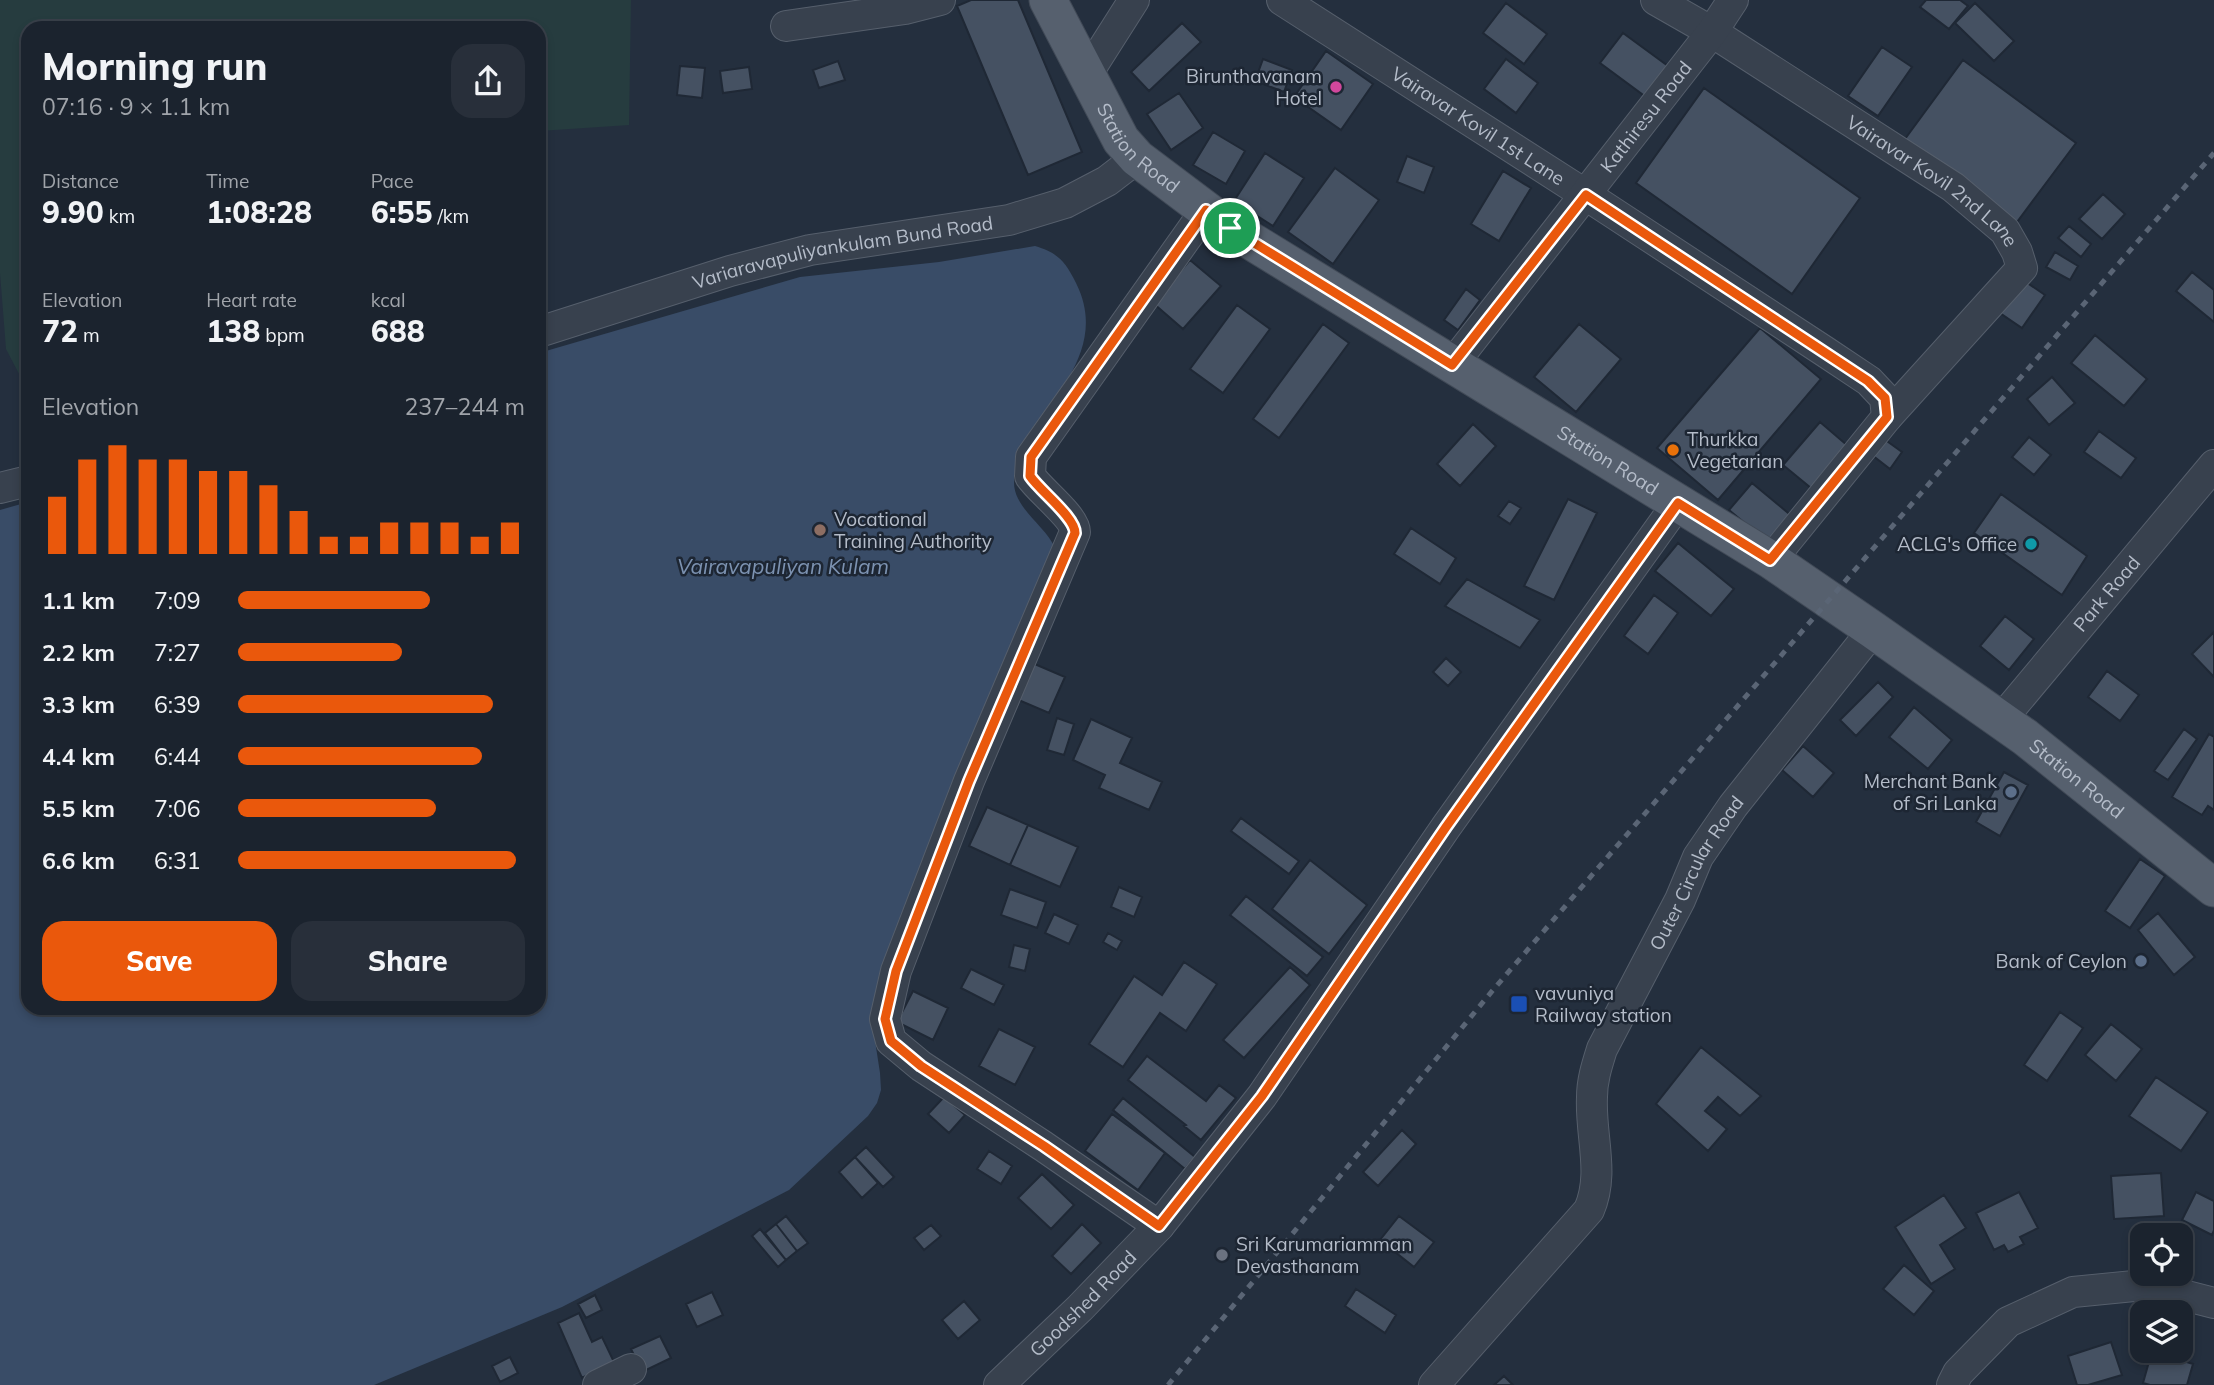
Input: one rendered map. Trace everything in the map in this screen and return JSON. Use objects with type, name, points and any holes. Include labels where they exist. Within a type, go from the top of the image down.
[{"type":"main road","name":"Station Road","points":[[1048,0],[1121,140],[1137,158],[1230,228],[1770,560],[2025,737],[2214,888]]},
{"type":"street","points":[[786,26],[905,9],[940,0]]},
{"type":"street","points":[[1087,74],[1134,0]]},
{"type":"street","name":"Vairavar Kovil 1st Lane","points":[[1282,0],[1586,195],[1868,381],[1885,398],[1887,417]]},
{"type":"street","name":"Vairavar Kovil 2nd Lane","points":[[1656,0],[1712,32],[1953,187],[2005,231],[2017,252],[2022,268],[1887,417]]},
{"type":"street","name":"Kathiresu Road","points":[[1452,365],[1712,32],[1733,0]]},
{"type":"street","name":"Variaravapuliyankulam Bund Road","points":[[546,330],[730,271],[810,250],[1009,220],[1065,203],[1107,181],[1137,158]]},
{"type":"street","points":[[1159,1226],[1044,1146],[921,1066],[891,1041],[885,1019],[896,971],[969,781],[1075,533],[1073,522],[1039,489],[1030,476],[1031,457],[1206,210]]},
{"type":"street","points":[[1770,560],[1887,417]]},
{"type":"street","name":"Park Road","points":[[2000,721],[2214,465]]},
{"type":"street","points":[[0,488],[21,483]]},
{"type":"street","name":"Goodshed Road","points":[[999,1385],[1080,1308],[1159,1226],[1262,1096],[1446,827],[1678,503]]},
{"type":"street","name":"Outer Circular Road","points":[[1434,1385],[1589,1210],[1598,1180],[1592,1098],[1602,1049],[1680,900],[1698,857],[1733,806],[1873,630]]},
{"type":"street","points":[[1952,1385],[1958,1373],[2008,1322],[2073,1292],[2144,1285],[2214,1303]]},
{"type":"street","points":[[598,1385],[631,1369]]},
{"type":"green space","points":[[0,0],[631,0],[629,125],[546,131],[546,21],[21,21],[21,378],[6,349],[0,273]]},
{"type":"water","name":"Vairavapuliyan Kulam","points":[[1035,246],[1050,252],[1060,259],[1076,283],[1084,304],[1086,324],[1077,361],[1033,432],[1014,475],[1015,491],[1019,500],[1055,548],[908,898],[883,967],[872,1021],[881,1090],[877,1103],[868,1116],[789,1190],[562,1307],[374,1385],[0,1385],[0,510],[21,504],[21,1015],[546,1015],[546,351],[800,277],[939,262]]},
{"type":"building","points":[[971,0],[1018,0],[1082,152],[1028,175],[957,6]]},
{"type":"building","points":[[1926,0],[1960,0],[1968,6],[1949,29],[1920,7]]},
{"type":"building","points":[[1506,3],[1547,34],[1524,64],[1483,33]]},
{"type":"building","points":[[1975,3],[2014,41],[1994,61],[1955,23]]},
{"type":"building","points":[[1182,23],[1201,42],[1149,91],[1131,72]]},
{"type":"building","points":[[1623,33],[1668,66],[1646,97],[1600,63]]},
{"type":"building","points":[[1882,47],[1912,67],[1878,116],[1848,96]]},
{"type":"building","points":[[1326,51],[1373,84],[1341,130],[1294,97]]},
{"type":"building","points":[[1263,59],[1292,70],[1284,92],[1255,81]]},
{"type":"building","points":[[1506,59],[1538,83],[1516,113],[1484,89]]},
{"type":"building","points":[[1963,60],[2076,143],[2017,222],[1905,139]]},
{"type":"building","points":[[838,61],[845,80],[819,88],[813,70]]},
{"type":"building","points":[[680,66],[705,68],[702,98],[677,95]]},
{"type":"building","points":[[749,67],[752,89],[723,93],[720,71]]},
{"type":"building","points":[[1704,88],[1860,198],[1792,294],[1636,183]]},
{"type":"building","points":[[1179,93],[1203,128],[1171,150],[1147,114]]},
{"type":"building","points":[[1213,132],[1245,151],[1226,184],[1193,165]]},
{"type":"building","points":[[1265,153],[1304,178],[1273,226],[1234,201]]},
{"type":"building","points":[[1407,156],[1434,167],[1424,193],[1397,182]]},
{"type":"building","points":[[1335,168],[1379,200],[1333,264],[1288,232]]},
{"type":"building","points":[[1503,171],[1531,188],[1499,241],[1471,224]]},
{"type":"building","points":[[2103,194],[2125,214],[2102,239],[2079,219]]},
{"type":"building","points":[[2069,226],[2091,244],[2081,257],[2058,238]]},
{"type":"building","points":[[2055,252],[2078,266],[2070,280],[2046,267]]},
{"type":"building","points":[[1190,260],[1221,286],[1183,329],[1153,303]]},
{"type":"building","points":[[2192,272],[2214,290],[2214,322],[2176,291]]},
{"type":"building","points":[[2020,278],[2045,295],[2022,328],[1997,311]]},
{"type":"building","points":[[1466,289],[1480,300],[1458,330],[1444,320]]},
{"type":"building","points":[[1237,305],[1270,329],[1223,393],[1190,369]]},
{"type":"building","points":[[1323,324],[1349,343],[1279,438],[1253,419]]},
{"type":"building","points":[[1579,324],[1621,359],[1576,412],[1534,377]]},
{"type":"building","points":[[1760,328],[1821,379],[1718,500],[1657,448]]},
{"type":"building","points":[[2095,335],[2147,379],[2124,406],[2071,363]]},
{"type":"building","points":[[2052,377],[2075,403],[2049,425],[2027,399]]},
{"type":"building","points":[[1820,422],[1848,446],[1811,488],[1783,465]]},
{"type":"building","points":[[1473,424],[1496,446],[1460,486],[1437,464]]},
{"type":"building","points":[[2099,431],[2136,458],[2121,478],[2084,452]]},
{"type":"building","points":[[2029,437],[2051,455],[2034,475],[2012,457]]},
{"type":"building","points":[[1884,439],[1902,452],[1890,469],[1872,455]]},
{"type":"building","points":[[1752,483],[1799,522],[1776,549],[1729,510]]},
{"type":"building","name":"ACLG's Office","points":[[2001,494],[2087,556],[2062,595],[1974,533]]},
{"type":"building","points":[[1568,499],[1597,513],[1554,600],[1524,586]]},
{"type":"building","points":[[1509,501],[1521,508],[1510,524],[1498,516]]},
{"type":"building","points":[[1411,528],[1456,558],[1440,584],[1394,554]]},
{"type":"building","points":[[1678,543],[1734,589],[1711,616],[1655,571]]},
{"type":"building","points":[[1467,579],[1540,620],[1520,648],[1445,606]]},
{"type":"building","points":[[1654,595],[1678,613],[1648,654],[1624,636]]},
{"type":"building","points":[[2005,616],[2034,639],[2009,670],[1980,646]]},
{"type":"building","points":[[2214,632],[2214,677],[2192,654]]},
{"type":"building","points":[[1446,658],[1461,672],[1448,686],[1433,672]]},
{"type":"building","points":[[1030,662],[1065,677],[1049,713],[1014,698]]},
{"type":"building","points":[[2107,671],[2139,695],[2120,721],[2088,697]]},
{"type":"building","points":[[1878,682],[1893,697],[1856,736],[1840,720]]},
{"type":"building","points":[[1914,707],[1952,740],[1928,769],[1889,737]]},
{"type":"building","points":[[1057,718],[1074,724],[1064,755],[1047,750]]},
{"type":"building","points":[[1091,719],[1132,738],[1120,763],[1162,782],[1149,810],[1099,788],[1105,775],[1073,760]]},
{"type":"building","points":[[2184,729],[2197,739],[2168,780],[2154,771]]},
{"type":"building","points":[[2209,734],[2214,737],[2214,810],[2208,806],[2202,815],[2172,797]]},
{"type":"building","points":[[1803,746],[1834,773],[1813,797],[1782,770]]},
{"type":"building","points":[[2004,772],[2028,785],[2000,836],[1976,822]]},
{"type":"building","points":[[987,807],[1028,825],[1010,865],[969,846]]},
{"type":"building","points":[[1241,818],[1299,861],[1289,874],[1231,831]]},
{"type":"building","points":[[1028,825],[1078,847],[1060,887],[1010,865]]},
{"type":"building","points":[[2140,859],[2165,876],[2130,928],[2105,911]]},
{"type":"building","points":[[1310,860],[1367,905],[1329,954],[1272,909]]},
{"type":"building","points":[[1119,887],[1142,897],[1134,917],[1111,907]]},
{"type":"building","points":[[1010,889],[1046,902],[1037,928],[1001,915]]},
{"type":"building","points":[[1246,896],[1323,957],[1307,976],[1230,915]]},
{"type":"building","points":[[2158,913],[2195,957],[2174,975],[2138,930]]},
{"type":"building","points":[[1054,914],[1078,925],[1069,944],[1045,933]]},
{"type":"building","points":[[1108,933],[1122,941],[1117,950],[1103,942]]},
{"type":"building","points":[[1014,945],[1030,949],[1025,971],[1009,967]]},
{"type":"building","points":[[1184,962],[1217,984],[1186,1031],[1160,1013],[1123,1067],[1089,1044],[1134,976],[1162,995]]},
{"type":"building","points":[[1290,967],[1310,985],[1244,1058],[1223,1040]]},
{"type":"building","points":[[971,969],[1004,985],[994,1005],[961,988]]},
{"type":"building","points":[[913,991],[948,1008],[933,1040],[897,1022]]},
{"type":"building","points":[[2060,1012],[2083,1028],[2047,1081],[2024,1065]]},
{"type":"building","points":[[2111,1024],[2142,1049],[2116,1081],[2085,1055]]},
{"type":"building","points":[[999,1029],[1035,1047],[1015,1085],[979,1066]]},
{"type":"building","points":[[1701,1047],[1761,1096],[1740,1116],[1718,1097],[1705,1111],[1727,1129],[1708,1151],[1656,1104]]},
{"type":"building","points":[[1147,1056],[1206,1101],[1219,1085],[1236,1098],[1201,1140],[1128,1080]]},
{"type":"building","points":[[2156,1077],[2208,1112],[2181,1151],[2129,1116]]},
{"type":"building","points":[[944,1097],[965,1115],[949,1133],[928,1114]]},
{"type":"building","points":[[1123,1098],[1195,1157],[1185,1169],[1113,1110]]},
{"type":"building","points":[[1112,1114],[1165,1153],[1138,1190],[1085,1151]]},
{"type":"building","points":[[1402,1130],[1416,1144],[1378,1186],[1363,1172]]},
{"type":"building","points":[[866,1147],[894,1177],[883,1187],[855,1157]]},
{"type":"building","points":[[989,1151],[1012,1166],[1001,1184],[977,1169]]},
{"type":"building","points":[[855,1157],[878,1183],[862,1198],[839,1172]]},
{"type":"building","points":[[2161,1173],[2164,1216],[2114,1219],[2111,1176]]},
{"type":"building","points":[[1042,1174],[1074,1205],[1051,1229],[1018,1198]]},
{"type":"building","points":[[2019,1192],[2038,1228],[2020,1237],[2024,1244],[2008,1252],[2004,1245],[1994,1250],[1976,1213]]},
{"type":"building","points":[[2196,1192],[2214,1201],[2212,1235],[2193,1226],[2193,1223],[2182,1220]]},
{"type":"building","points":[[1944,1195],[1966,1228],[1940,1245],[1955,1269],[1931,1284],[1895,1227]]},
{"type":"building","points":[[786,1216],[808,1243],[797,1251],[776,1224]]},
{"type":"building","points":[[1399,1216],[1434,1242],[1414,1267],[1380,1240]]},
{"type":"building","points":[[776,1224],[797,1251],[786,1260],[765,1233]]},
{"type":"building","points":[[1082,1224],[1101,1243],[1071,1274],[1052,1256]]},
{"type":"building","points":[[931,1225],[941,1236],[924,1250],[914,1238]]},
{"type":"building","points":[[760,1229],[786,1260],[778,1267],[752,1236]]},
{"type":"building","points":[[1904,1265],[1934,1291],[1914,1315],[1883,1289]]},
{"type":"building","points":[[1356,1289],[1396,1315],[1385,1333],[1345,1306]]},
{"type":"building","points":[[712,1292],[723,1315],[697,1327],[686,1304]]},
{"type":"building","points":[[595,1295],[602,1310],[586,1318],[578,1304]]},
{"type":"building","points":[[964,1301],[980,1320],[958,1339],[942,1320]]},
{"type":"building","points":[[579,1313],[592,1342],[602,1337],[614,1362],[582,1378],[558,1323]]},
{"type":"building","points":[[660,1336],[671,1358],[642,1372],[631,1349]]},
{"type":"building","points":[[2111,1342],[2122,1375],[2088,1385],[2077,1385],[2068,1356]]},
{"type":"building","points":[[510,1357],[518,1373],[500,1382],[492,1366]]},
{"type":"building","points":[[2149,1363],[2193,1364],[2187,1385],[2143,1383]]},
{"type":"building","points":[[1504,1376],[1513,1385],[1494,1385]]},
{"type":"railway","points":[[1168,1385],[1493,990],[2214,153]]},
{"type":"place","name":"Birunthavanam Hotel","points":[[1336,87]]},
{"type":"place","name":"Thurkka Vegetarian","points":[[1673,450]]},
{"type":"place","name":"Vocational Training Authority","points":[[820,530]]},
{"type":"place","name":"ACLG's Office","points":[[2031,544]]},
{"type":"place","name":"Merchant Bank of Sri Lanka","points":[[2011,792]]},
{"type":"place","name":"Bank of Ceylon","points":[[2141,961]]},
{"type":"place","name":"vavuniya Railway station","points":[[1519,1004]]},
{"type":"place","name":"Sri Karumariamman Devasthanam","points":[[1222,1255]]},
{"type":"route","points":[[1586,195],[1868,381],[1885,398],[1887,417],[1770,560],[1678,503],[1446,827],[1262,1096],[1159,1226],[1044,1146],[921,1066],[891,1041],[885,1019],[896,971],[969,781],[1075,533],[1073,522],[1039,489],[1030,476],[1031,457],[1206,210],[1230,228],[1452,365],[1586,195]]}]
